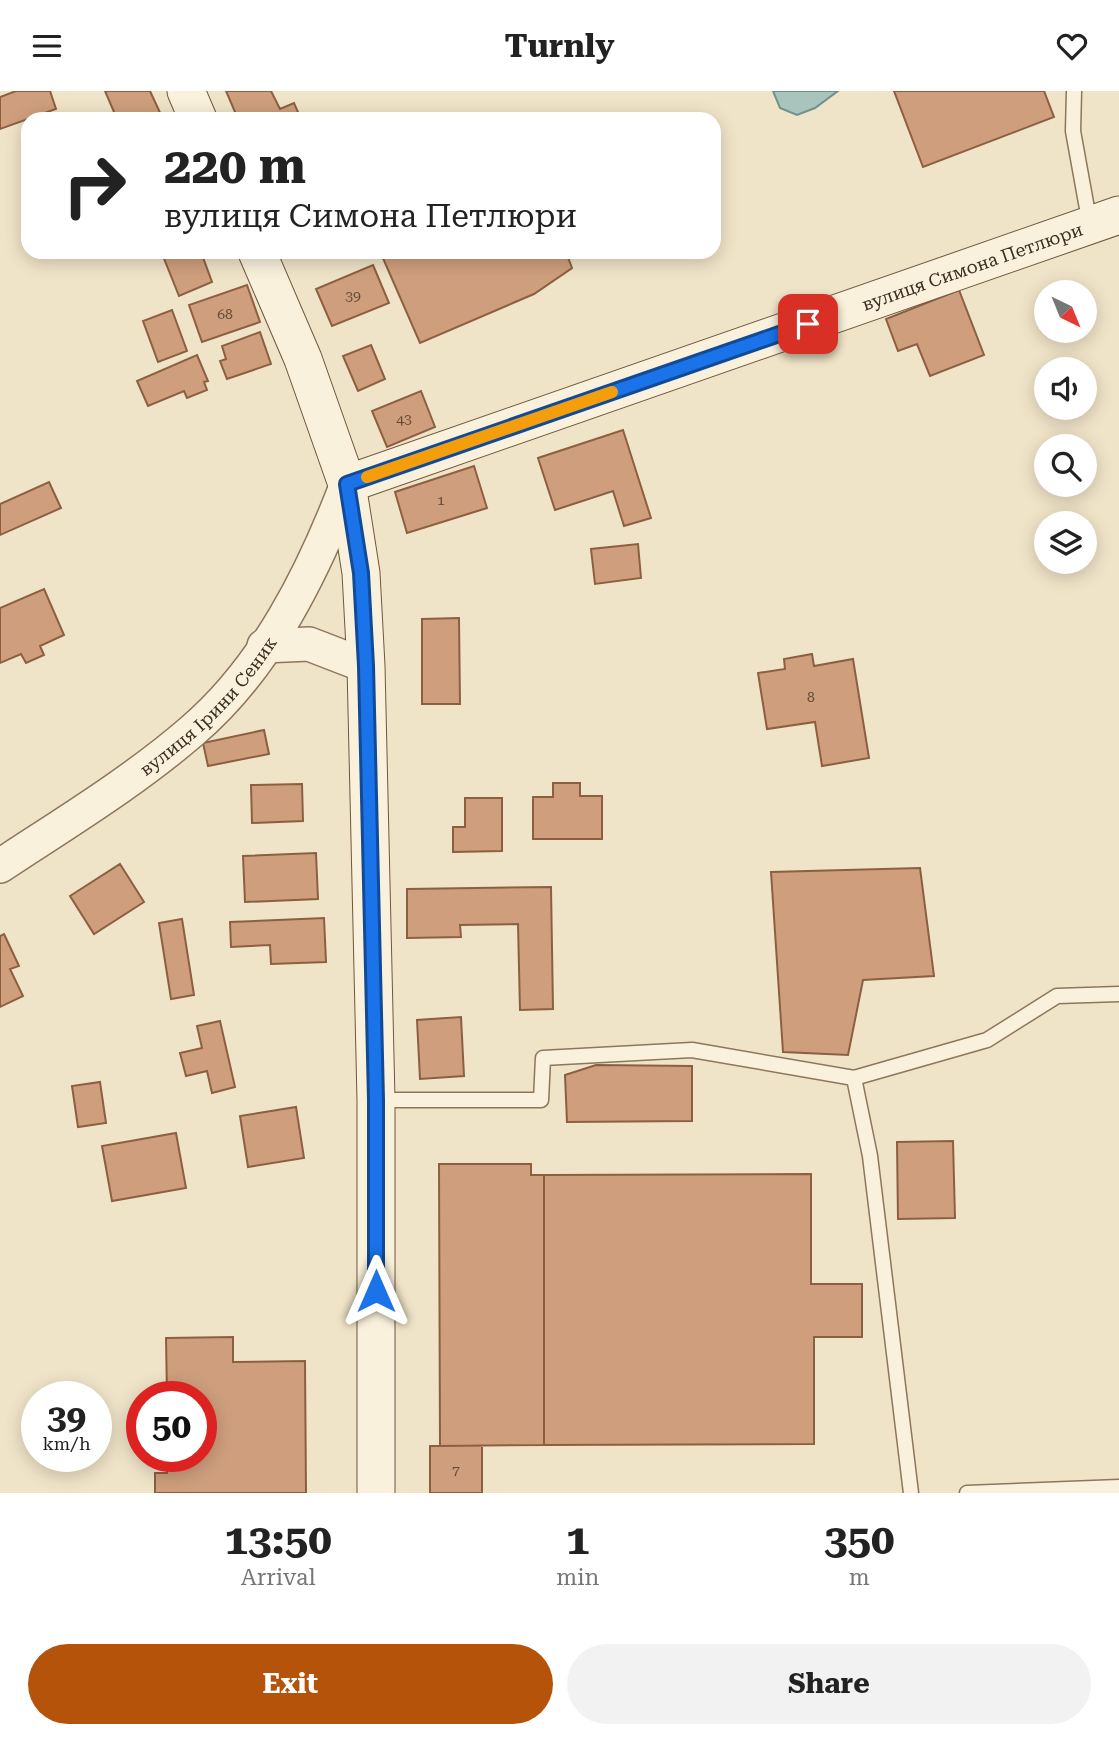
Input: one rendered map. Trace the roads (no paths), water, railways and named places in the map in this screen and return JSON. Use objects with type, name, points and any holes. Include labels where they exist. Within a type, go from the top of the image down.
[{"type":"main road","points":[[186,91],[195,112]]},
{"type":"main road","name":"вулиця Симона Петлюри","points":[[347,484],[1105,220]]},
{"type":"main road","points":[[260,259],[303,359],[347,484],[361,573],[366,666],[376,1100],[376,1493]]},
{"type":"street","name":"вулиця Ірини Сеник","points":[[0,866],[106,796],[193,730],[236,685],[264,646],[323,547],[347,484]]},
{"type":"street","points":[[264,646],[309,644],[366,666]]},
{"type":"lane","points":[[1074,91],[1073,131],[1105,220]]},
{"type":"lane","points":[[376,1100],[541,1100],[543,1058],[692,1050],[854,1078],[987,1040],[1056,996],[1119,994]]},
{"type":"lane","points":[[854,1078],[870,1156],[911,1493]]},
{"type":"lane","points":[[967,1493],[1119,1487]]},
{"type":"water","points":[[773,91],[838,91],[815,108],[797,115],[780,108]]}]
